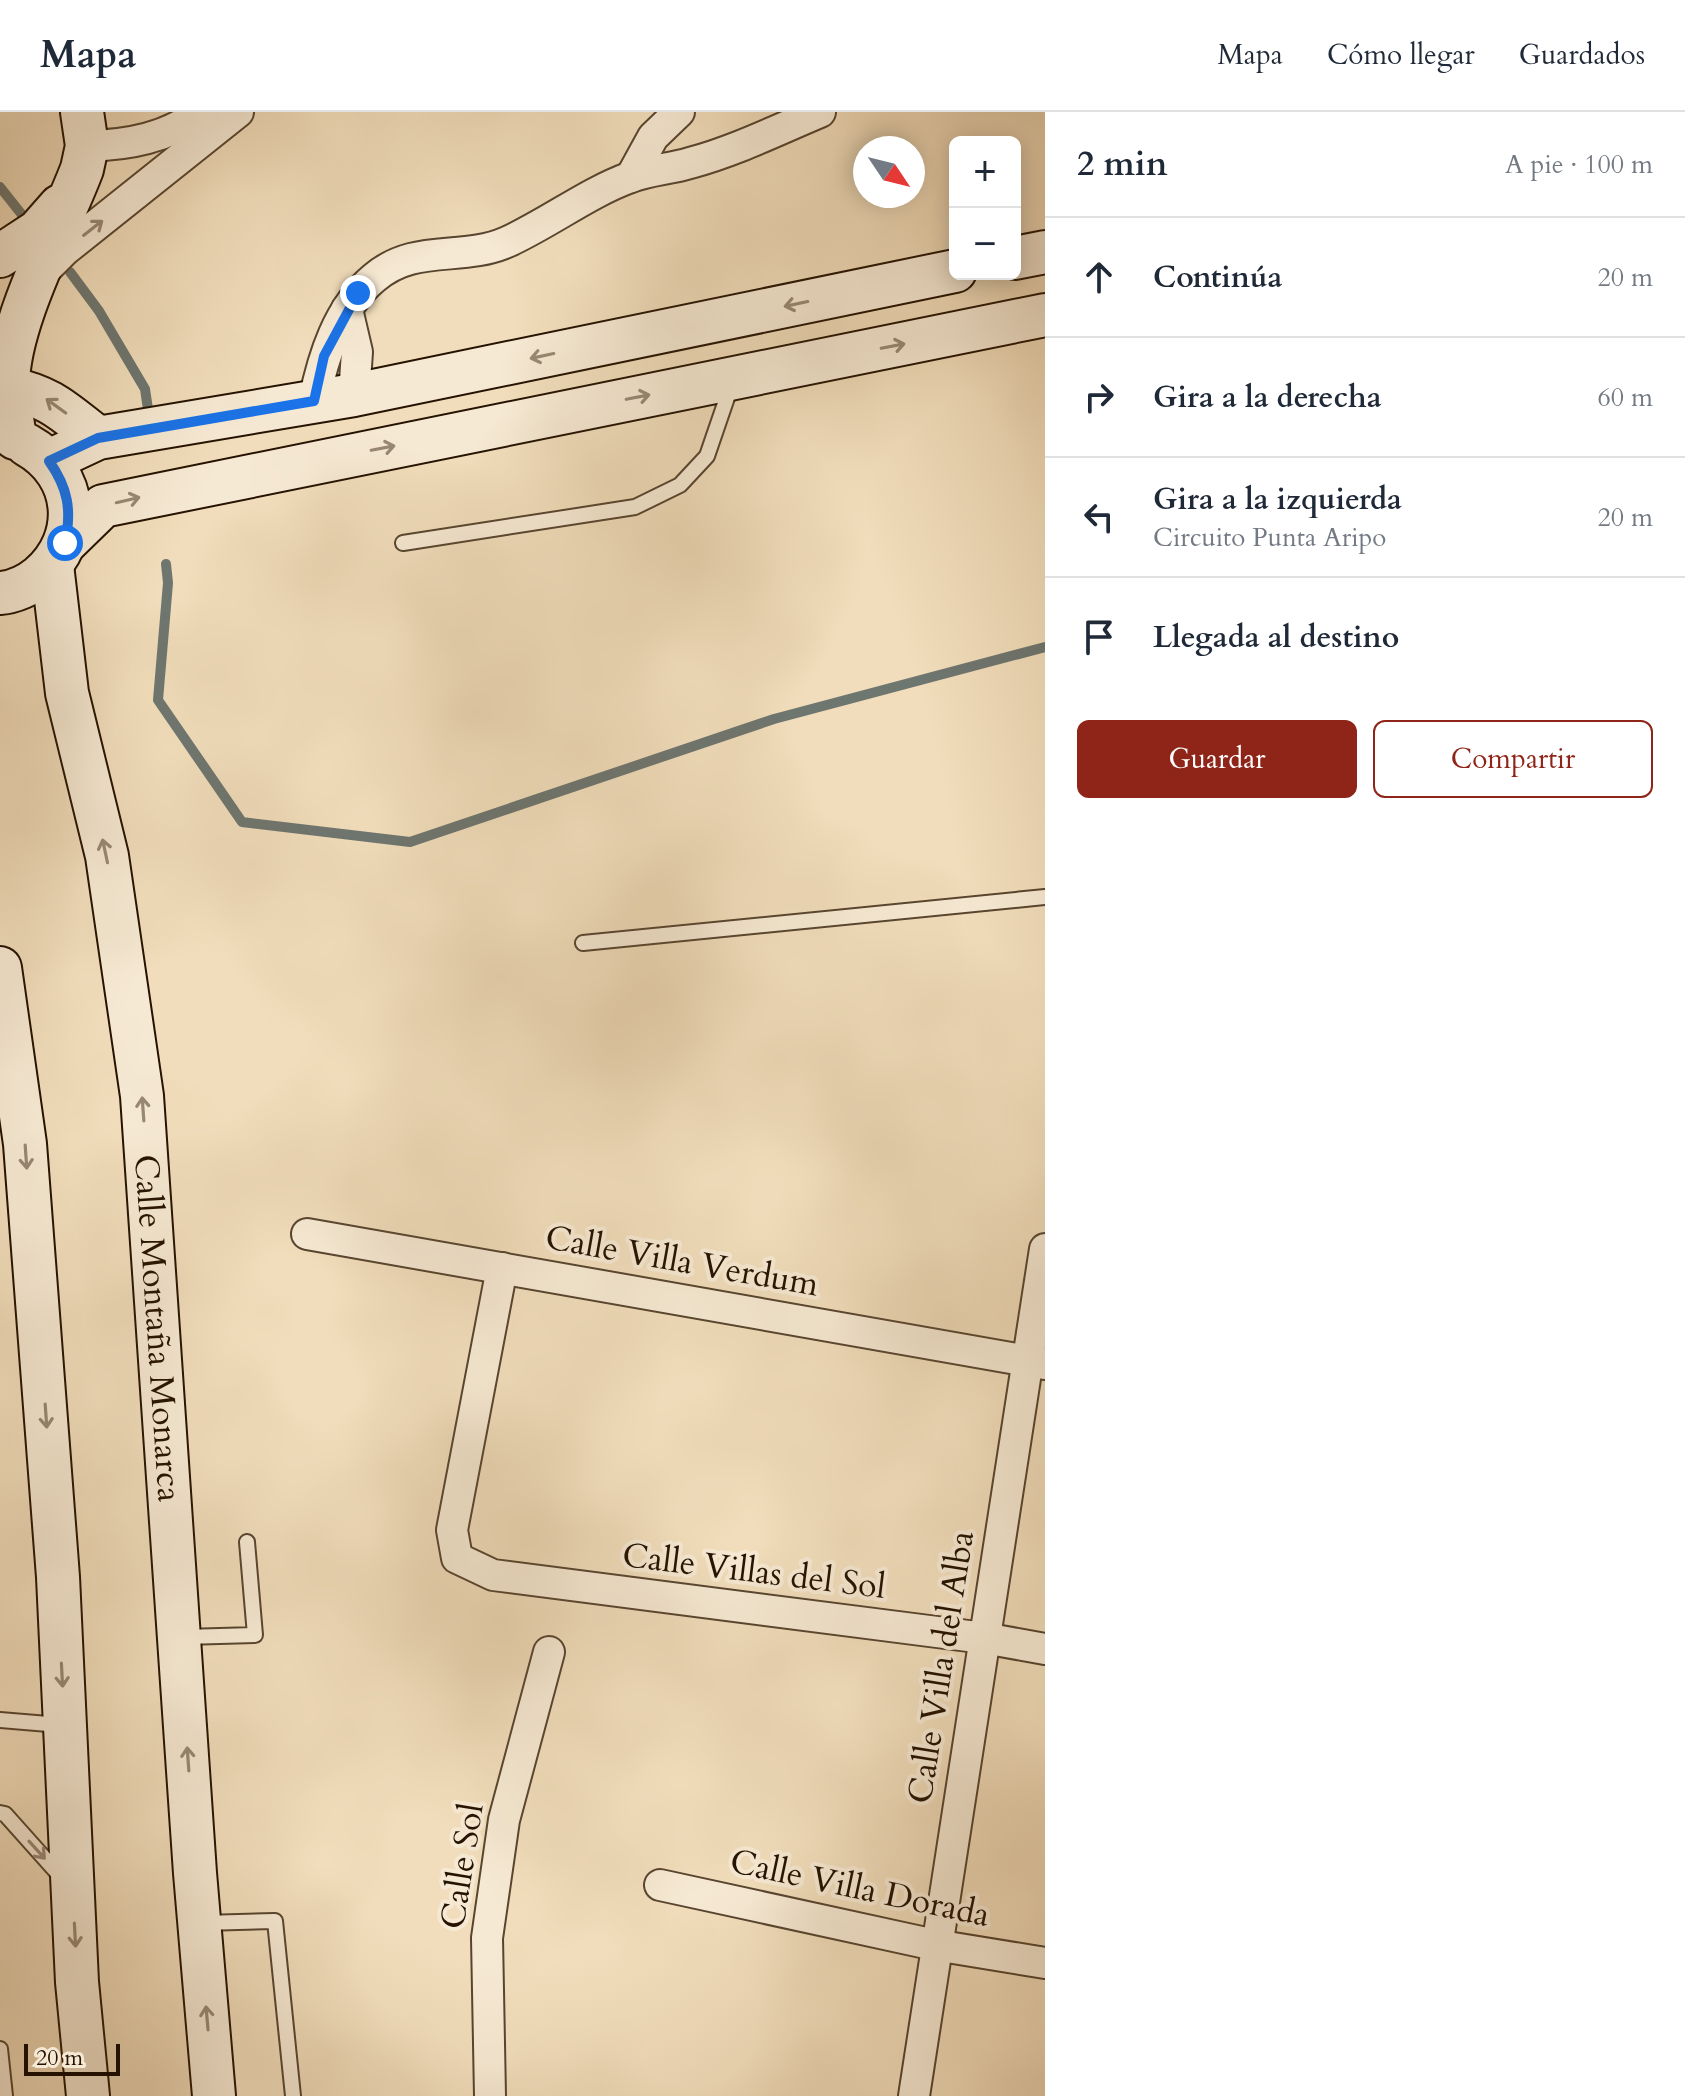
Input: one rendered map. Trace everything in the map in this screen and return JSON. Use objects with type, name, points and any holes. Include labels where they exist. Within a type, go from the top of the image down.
[{"type":"main road","points":[[85,129],[75,188],[17,333],[8,388],[8,437],[39,451],[49,461],[98,438],[354,395],[949,272]]},
{"type":"main road","points":[[0,256],[38,231],[75,188]]},
{"type":"main road","points":[[1021,257],[1045,252]]},
{"type":"main road","points":[[0,593],[32,583],[103,506],[1045,315]]},
{"type":"main road","points":[[8,388],[34,393],[51,401],[98,438]]},
{"type":"main road","name":"Calle Montaña Monarca","points":[[49,461],[62,479],[69,499],[70,521],[59,554],[67,693],[107,856],[142,1096],[199,1923],[214,2096]]},
{"type":"main road","points":[[0,968],[25,1144],[58,1577],[77,1982],[88,2096]]},
{"type":"street","points":[[85,129],[115,145],[174,129],[201,112]]},
{"type":"street","points":[[36,281],[65,250],[238,112]]},
{"type":"street","points":[[631,177],[653,137],[679,112]]},
{"type":"street","points":[[314,401],[324,356],[347,309],[373,278],[407,257],[460,252],[504,243],[631,177],[691,163],[820,112]]},
{"type":"street","points":[[347,309],[357,352],[354,395]]},
{"type":"street","name":"Calle Villa Verdum","points":[[307,1234],[1036,1362]]},
{"type":"street","name":"Calle Villa del Alba","points":[[914,2096],[984,1638],[1036,1362],[1045,1249]]},
{"type":"street","name":"Calle Villas del Sol","points":[[502,1268],[452,1530],[457,1558],[493,1575],[984,1638],[1045,1649]]},
{"type":"street","name":"Calle Sol","points":[[490,2096],[487,1938],[504,1820],[549,1652]]},
{"type":"street","name":"Calle Villa Dorada","points":[[660,1885],[935,1945],[1045,1963]]},
{"type":"lane","points":[[403,543],[635,507],[680,485],[707,456],[733,378]]},
{"type":"lane","points":[[583,943],[1045,897]]},
{"type":"lane","points":[[180,1637],[255,1635],[247,1542]]},
{"type":"lane","points":[[0,1720],[65,1725]]},
{"type":"lane","points":[[0,1813],[5,1814],[73,1890]]},
{"type":"lane","points":[[199,1923],[275,1921],[293,2096]]},
{"type":"lane","points":[[0,2049],[5,2096]]},
{"type":"waterway","points":[[0,187],[27,221]]},
{"type":"waterway","points":[[70,272],[99,311],[145,389],[149,416]]},
{"type":"waterway","points":[[166,564],[168,583],[158,700],[242,822],[410,842],[774,719],[1045,647]]},
{"type":"route","points":[[65,543],[70,521],[69,499],[62,479],[49,461],[98,438],[314,401],[324,356],[358,293]]}]
